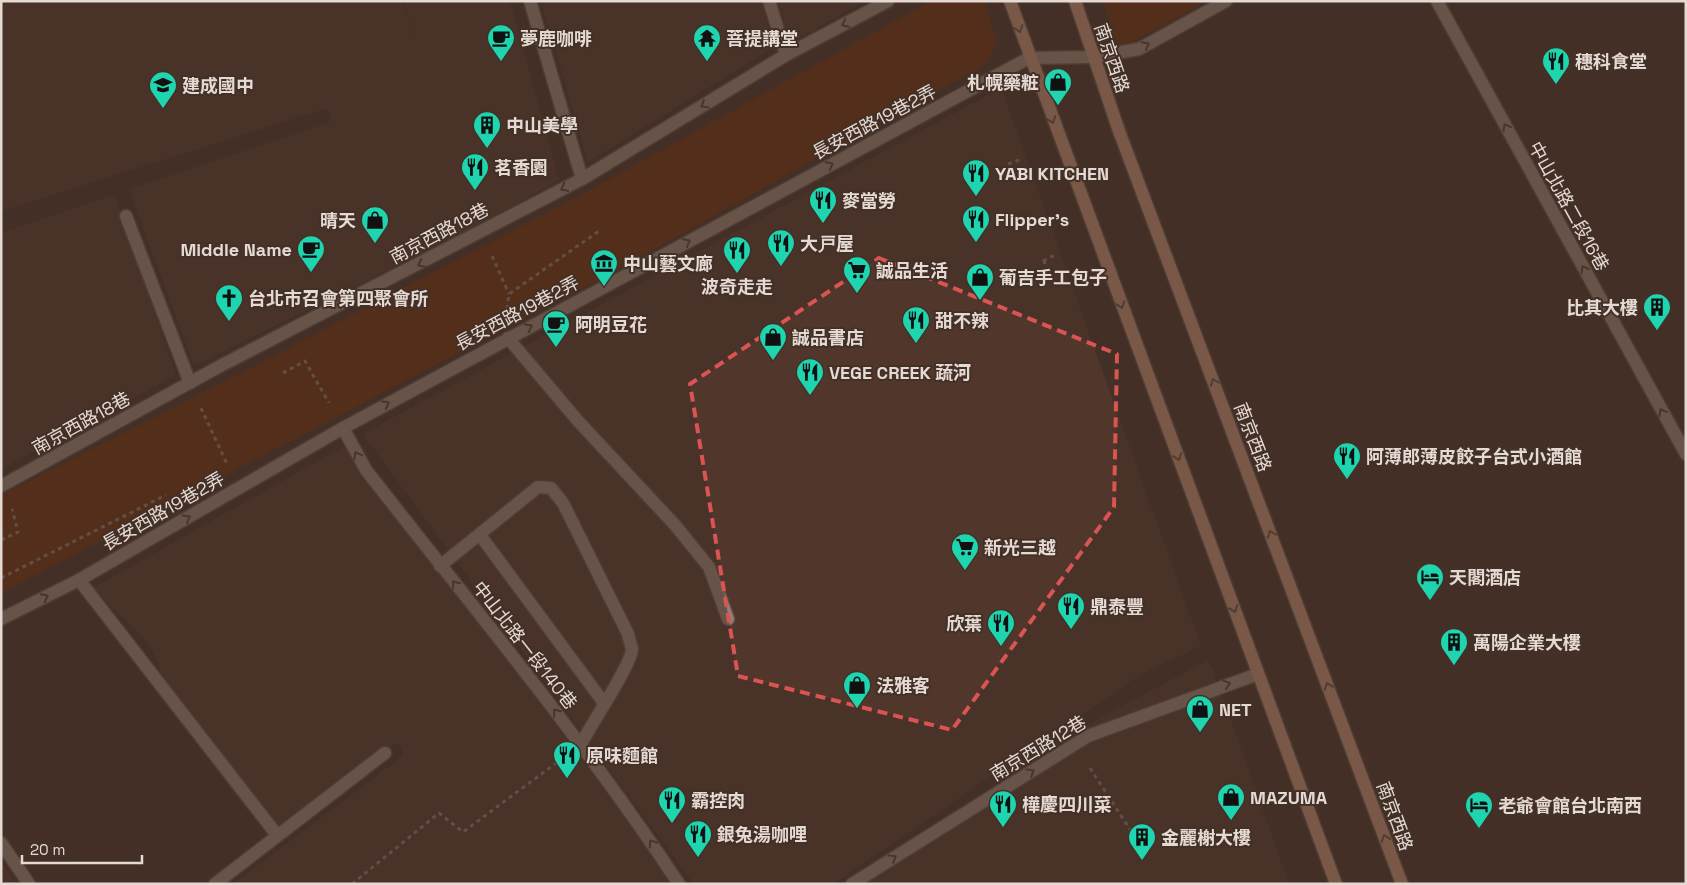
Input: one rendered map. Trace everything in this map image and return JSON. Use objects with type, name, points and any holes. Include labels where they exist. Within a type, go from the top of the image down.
[{"type":"main road","points":[[1010,1],[1029,58],[1336,884]]},
{"type":"main road","name":"南京西路","points":[[1075,1],[1119,131],[1402,884]]},
{"type":"street","points":[[530,1],[582,179]]},
{"type":"street","points":[[769,1],[786,55]]},
{"type":"street","name":"南京西路18巷","points":[[3,485],[190,383],[582,179],[786,55],[888,1]]},
{"type":"street","points":[[1029,58],[1094,57],[1139,49],[1226,1]]},
{"type":"street","name":"中山北路二段16巷","points":[[1437,1],[1686,454]]},
{"type":"street","name":"長安西路19巷2弄","points":[[1,618],[79,580],[343,428],[1029,58]]},
{"type":"street","points":[[126,216],[190,383]]},
{"type":"street","points":[[508,338],[578,421],[675,525],[708,567],[728,619]]},
{"type":"street","name":"中山北路一段140巷","points":[[343,428],[366,470],[581,744],[633,815],[678,884]]},
{"type":"street","points":[[440,566],[538,487],[551,488],[563,503],[628,634],[632,650],[629,664],[581,744]]},
{"type":"street","points":[[480,535],[604,703]]},
{"type":"street","points":[[79,580],[277,835]]},
{"type":"street","name":"南京西路12巷","points":[[852,884],[1088,736],[1258,674]]},
{"type":"street","points":[[215,884],[384,753]]},
{"type":"street","points":[[1,844],[29,884]]},
{"type":"path","points":[[1008,164],[1019,160]]},
{"type":"path","points":[[481,231],[509,294]]},
{"type":"path","points":[[1045,266],[1043,260],[1055,255]]},
{"type":"path","points":[[283,373],[305,361],[331,407]]},
{"type":"path","points":[[190,383],[238,488]]},
{"type":"path","points":[[1,540],[18,532],[3,485]]},
{"type":"path","points":[[352,884],[439,813],[463,832],[581,744]]},
{"type":"path","points":[[1075,745],[1134,834]]},
{"type":"highlighted area","points":[[879,258],[1117,354],[1114,507],[952,730],[738,676],[690,384]]},
{"type":"shaded area","points":[[1,1],[402,1],[419,51],[403,1],[510,1],[559,180],[457,236],[194,366],[129,189],[329,123],[331,116],[328,108],[1,211]]},
{"type":"shaded area","points":[[541,1],[760,1],[774,47],[588,162]]},
{"type":"shaded area","points":[[778,1],[864,1],[791,43]]},
{"type":"shaded area","points":[[931,1],[984,1],[997,41],[987,63],[619,269],[1,593],[1,495],[193,398],[581,195]]},
{"type":"shaded area","points":[[1103,1],[1206,1],[1119,49]]},
{"type":"shaded area","points":[[1001,88],[1201,646],[1141,674],[833,884],[694,884],[363,434]]},
{"type":"shaded area","points":[[114,195],[176,375],[1,469],[1,233]]},
{"type":"shaded area","points":[[350,443],[674,884],[233,884],[403,756],[403,747],[396,743],[384,750],[349,778],[275,827],[162,674],[149,643],[93,588]]},
{"type":"shaded area","points":[[1207,661],[1213,670],[1289,884],[866,884],[1099,718]]},
{"type":"shaded area","points":[[1,862],[16,884],[1,884]]},
{"type":"place","name":"夢鹿咖啡","points":[[501,62]]},
{"type":"place","name":"菩提講堂","points":[[707,62]]},
{"type":"place","name":"穗科食堂","points":[[1556,85]]},
{"type":"place","name":"札幌藥粧","points":[[1058,106]]},
{"type":"place","name":"建成國中","points":[[163,109]]},
{"type":"place","name":"中山美學","points":[[487,149]]},
{"type":"place","name":"茗香園","points":[[475,191]]},
{"type":"place","name":"YABI KITCHEN","points":[[976,197]]},
{"type":"place","name":"麥當勞","points":[[823,224]]},
{"type":"place","name":"Flipper’s","points":[[976,243]]},
{"type":"place","name":"晴天","points":[[375,244]]},
{"type":"place","name":"大戸屋","points":[[781,267]]},
{"type":"place","name":"Middle Name","points":[[311,273]]},
{"type":"place","name":"波奇走走","points":[[737,274]]},
{"type":"place","name":"中山藝文廊","points":[[604,287]]},
{"type":"place","name":"誠品生活","points":[[857,294]]},
{"type":"place","name":"葡吉手工包子","points":[[980,301]]},
{"type":"place","name":"台北市召會第四聚會所","points":[[229,322]]},
{"type":"place","name":"比其大樓","points":[[1657,331]]},
{"type":"place","name":"甜不辣","points":[[916,344]]},
{"type":"place","name":"阿明豆花","points":[[556,348]]},
{"type":"place","name":"誠品書店","points":[[773,361]]},
{"type":"place","name":"VEGE CREEK 蔬河","points":[[810,396]]},
{"type":"place","name":"阿薄郎薄皮餃子台式小酒館","points":[[1347,480]]},
{"type":"place","name":"新光三越","points":[[965,571]]},
{"type":"place","name":"天閣酒店","points":[[1430,601]]},
{"type":"place","name":"鼎泰豐","points":[[1071,630]]},
{"type":"place","name":"欣葉","points":[[1001,647]]},
{"type":"place","name":"萬陽企業大樓","points":[[1454,666]]},
{"type":"place","name":"法雅客","points":[[857,709]]},
{"type":"place","name":"NET","points":[[1200,733]]},
{"type":"place","name":"原味麵館","points":[[567,779]]},
{"type":"place","name":"MAZUMA","points":[[1231,821]]},
{"type":"place","name":"霸控肉","points":[[672,824]]},
{"type":"place","name":"樺慶四川菜","points":[[1003,828]]},
{"type":"place","name":"老爺會館台北南西","points":[[1479,829]]},
{"type":"place","name":"銀兔湯咖哩","points":[[698,858]]},
{"type":"place","name":"金麗榭大樓","points":[[1142,861]]}]
